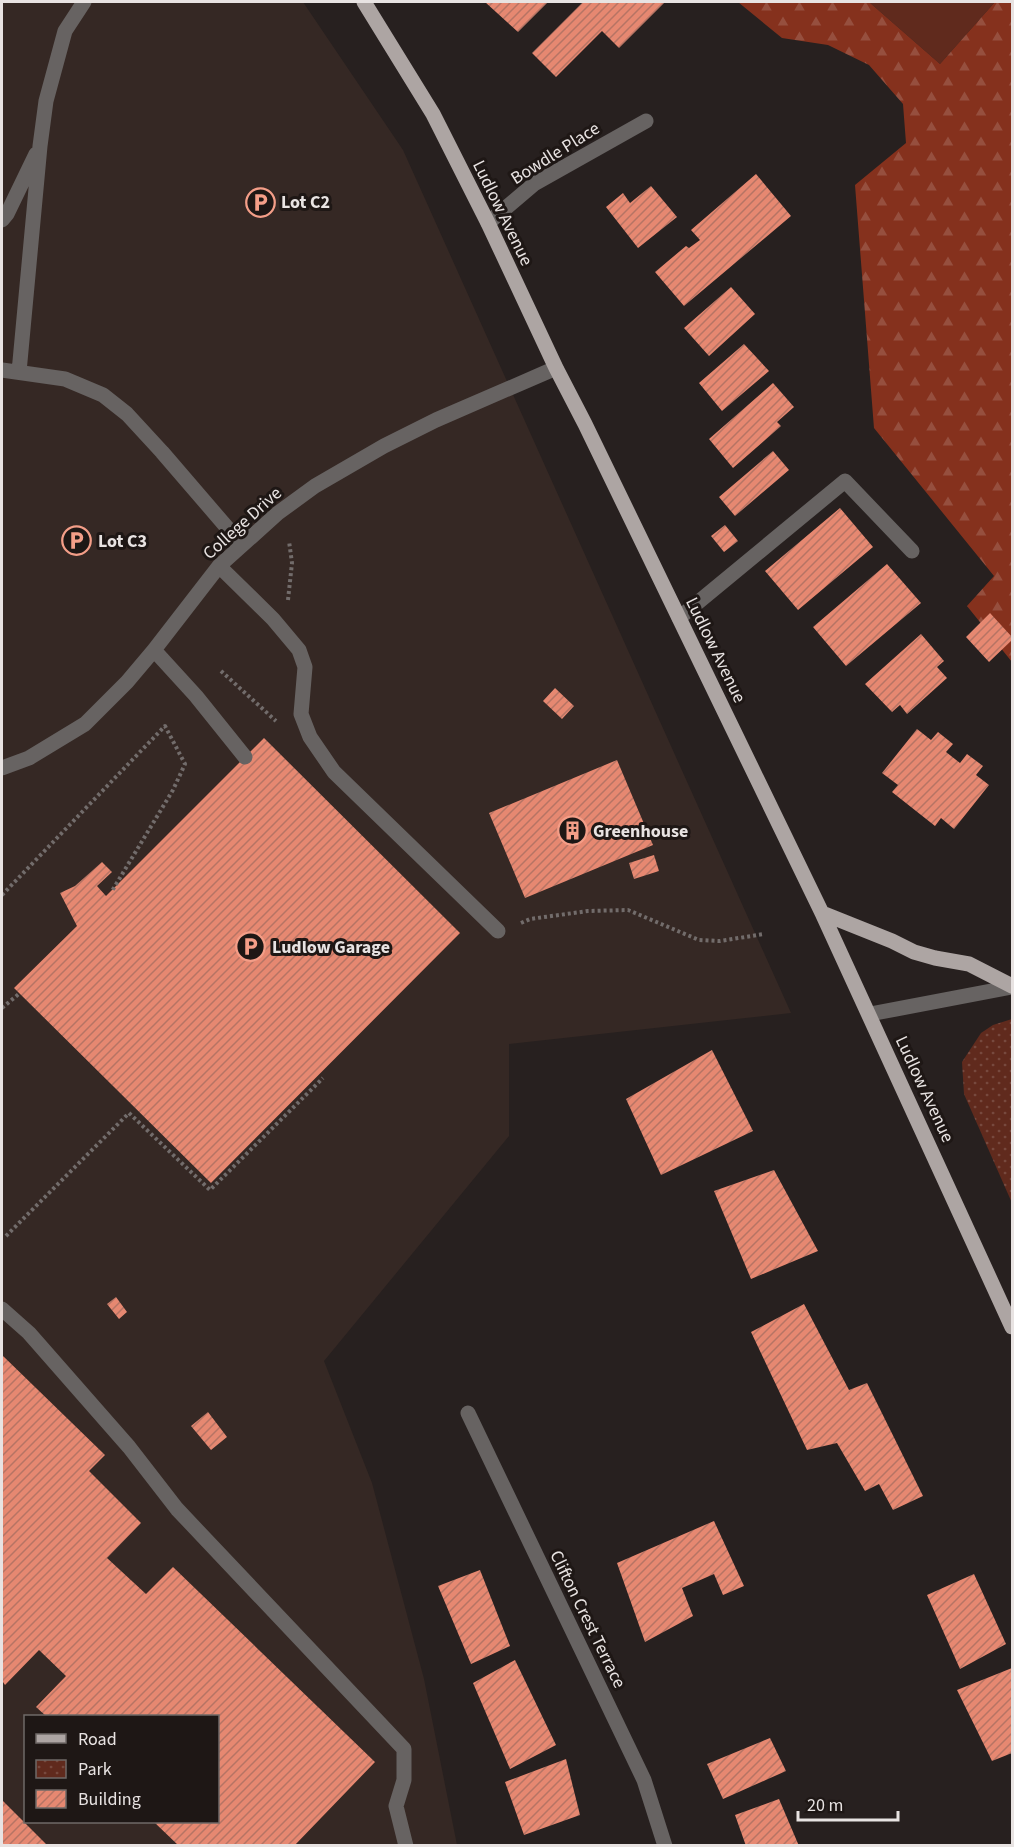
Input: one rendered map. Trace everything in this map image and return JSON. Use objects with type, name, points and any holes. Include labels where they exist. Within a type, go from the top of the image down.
[{"type":"main road","name":"Ludlow Avenue","points":[[364,2],[433,114],[488,223],[555,368],[585,424],[870,1014],[1012,1327]]},
{"type":"main road","points":[[822,913],[892,940],[914,952],[969,964],[1012,986]]},
{"type":"street","points":[[19,372],[46,101],[64,31],[84,2]]},
{"type":"street","name":"Bowdle Place","points":[[488,223],[534,184],[646,121]]},
{"type":"street","points":[[2,220],[40,146]]},
{"type":"street","name":"College Drive","points":[[2,768],[29,759],[85,723],[127,682],[219,566],[278,513],[315,486],[384,446],[436,420],[555,368]]},
{"type":"street","points":[[2,370],[65,379],[104,396],[127,414],[242,545]]},
{"type":"street","points":[[679,618],[845,481],[912,551]]},
{"type":"street","points":[[219,566],[273,619],[299,650],[305,668],[301,714],[310,737],[334,772],[498,931]]},
{"type":"street","points":[[154,650],[245,757]]},
{"type":"street","points":[[870,1014],[1012,986]]},
{"type":"street","points":[[2,1309],[29,1333],[129,1447],[177,1509],[404,1749],[404,1780],[396,1806],[406,1845]]},
{"type":"street","name":"Clifton Crest Terrace","points":[[468,1413],[644,1780],[665,1845]]},
{"type":"path","points":[[288,604],[292,562],[289,541]]},
{"type":"path","points":[[2,895],[165,726],[185,764],[173,790],[112,891]]},
{"type":"path","points":[[498,931],[530,920],[588,911],[628,910],[699,940],[720,941],[764,934]]},
{"type":"path","points":[[2,1008],[20,993]]},
{"type":"path","points":[[6,1236],[129,1113],[210,1190],[322,1078]]},
{"type":"shaded area","points":[[2,2],[303,2],[403,150],[791,1013],[509,1044],[509,1136],[324,1361],[372,1483],[424,1679],[457,1845],[2,1846]]},
{"type":"green space","points":[[738,2],[869,2],[940,64],[995,2],[1012,2],[1012,662],[967,606],[994,576],[874,428],[855,185],[906,143],[903,104],[869,65],[828,45],[782,38]]},
{"type":"green space","points":[[869,2],[995,2],[940,64]]},
{"type":"green space","points":[[1012,1019],[1012,1203],[964,1094],[962,1062],[981,1033],[993,1025]]},
{"type":"building","points":[[485,2],[548,2],[518,32]]},
{"type":"building","points":[[583,2],[665,2],[619,48],[602,31],[556,77],[532,53]]},
{"type":"building","points":[[756,174],[791,216],[684,306],[655,272],[686,246],[689,248],[700,240],[691,230]]},
{"type":"building","points":[[651,186],[677,217],[638,248],[606,207],[623,193],[630,203]]},
{"type":"building","points":[[731,287],[755,314],[709,356],[684,328]]},
{"type":"building","points":[[744,344],[769,371],[722,411],[699,383]]},
{"type":"building","points":[[773,383],[794,407],[777,422],[781,426],[733,468],[709,439]]},
{"type":"building","points":[[773,451],[789,470],[735,516],[719,497]]},
{"type":"building","points":[[840,508],[873,547],[798,610],[765,571]]},
{"type":"building","points":[[725,525],[738,541],[724,552],[711,536]]},
{"type":"building","points":[[887,564],[921,603],[846,666],[813,627]]},
{"type":"building","points":[[990,613],[1012,637],[1012,640],[989,662],[966,637]]},
{"type":"building","points":[[921,634],[944,661],[937,667],[947,678],[907,714],[900,705],[892,712],[865,684]]},
{"type":"building","points":[[555,688],[574,706],[562,719],[543,701]]},
{"type":"building","points":[[917,729],[931,740],[938,732],[953,744],[946,752],[960,763],[967,754],[983,766],[976,775],[989,785],[954,829],[941,818],[935,826],[892,792],[898,785],[882,773]]},
{"type":"building","name":"Ludlow Garage","points":[[264,738],[460,933],[211,1183],[14,988],[77,926],[60,893],[75,886],[102,862],[112,872],[97,886],[106,896]]},
{"type":"building","name":"Greenhouse","points":[[617,760],[653,845],[525,898],[489,813]]},
{"type":"building","points":[[654,855],[659,871],[634,879],[629,863]]},
{"type":"building","points":[[712,1050],[753,1131],[661,1175],[626,1099]]},
{"type":"building","points":[[774,1170],[818,1251],[751,1279],[714,1191]]},
{"type":"building","points":[[116,1297],[127,1312],[119,1319],[107,1304]]},
{"type":"building","points":[[804,1304],[849,1390],[867,1383],[923,1496],[893,1510],[879,1484],[865,1491],[837,1443],[807,1450],[751,1332]]},
{"type":"building","points":[[2,1355],[105,1455],[89,1471],[141,1523],[107,1558],[146,1594],[173,1567],[375,1762],[294,1846],[179,1846],[155,1823],[219,1823],[219,1715],[45,1715],[36,1707],[66,1676],[39,1650],[5,1685],[2,1683]]},
{"type":"building","points":[[208,1412],[227,1437],[211,1450],[191,1426]]},
{"type":"building","points":[[714,1521],[744,1586],[723,1595],[714,1574],[682,1588],[693,1616],[645,1642],[617,1563]]},
{"type":"building","points":[[480,1570],[510,1646],[471,1664],[438,1586]]},
{"type":"building","points":[[974,1574],[1006,1644],[960,1669],[927,1595]]},
{"type":"building","points":[[515,1660],[556,1745],[510,1769],[473,1683]]},
{"type":"building","points":[[1012,1668],[1012,1753],[992,1761],[957,1690]]},
{"type":"building","points":[[770,1738],[786,1771],[723,1799],[707,1764]]},
{"type":"building","points":[[566,1759],[580,1815],[524,1835],[505,1782]]},
{"type":"building","points":[[779,1799],[799,1846],[746,1846],[735,1815]]},
{"type":"building","points":[[2,1800],[48,1846],[2,1846]]},
{"type":"place","name":"Lot C2","points":[[260,202]]},
{"type":"place","name":"Lot C3","points":[[77,541]]},
{"type":"place","name":"Greenhouse","points":[[572,831]]},
{"type":"place","name":"Ludlow Garage","points":[[251,947]]}]
